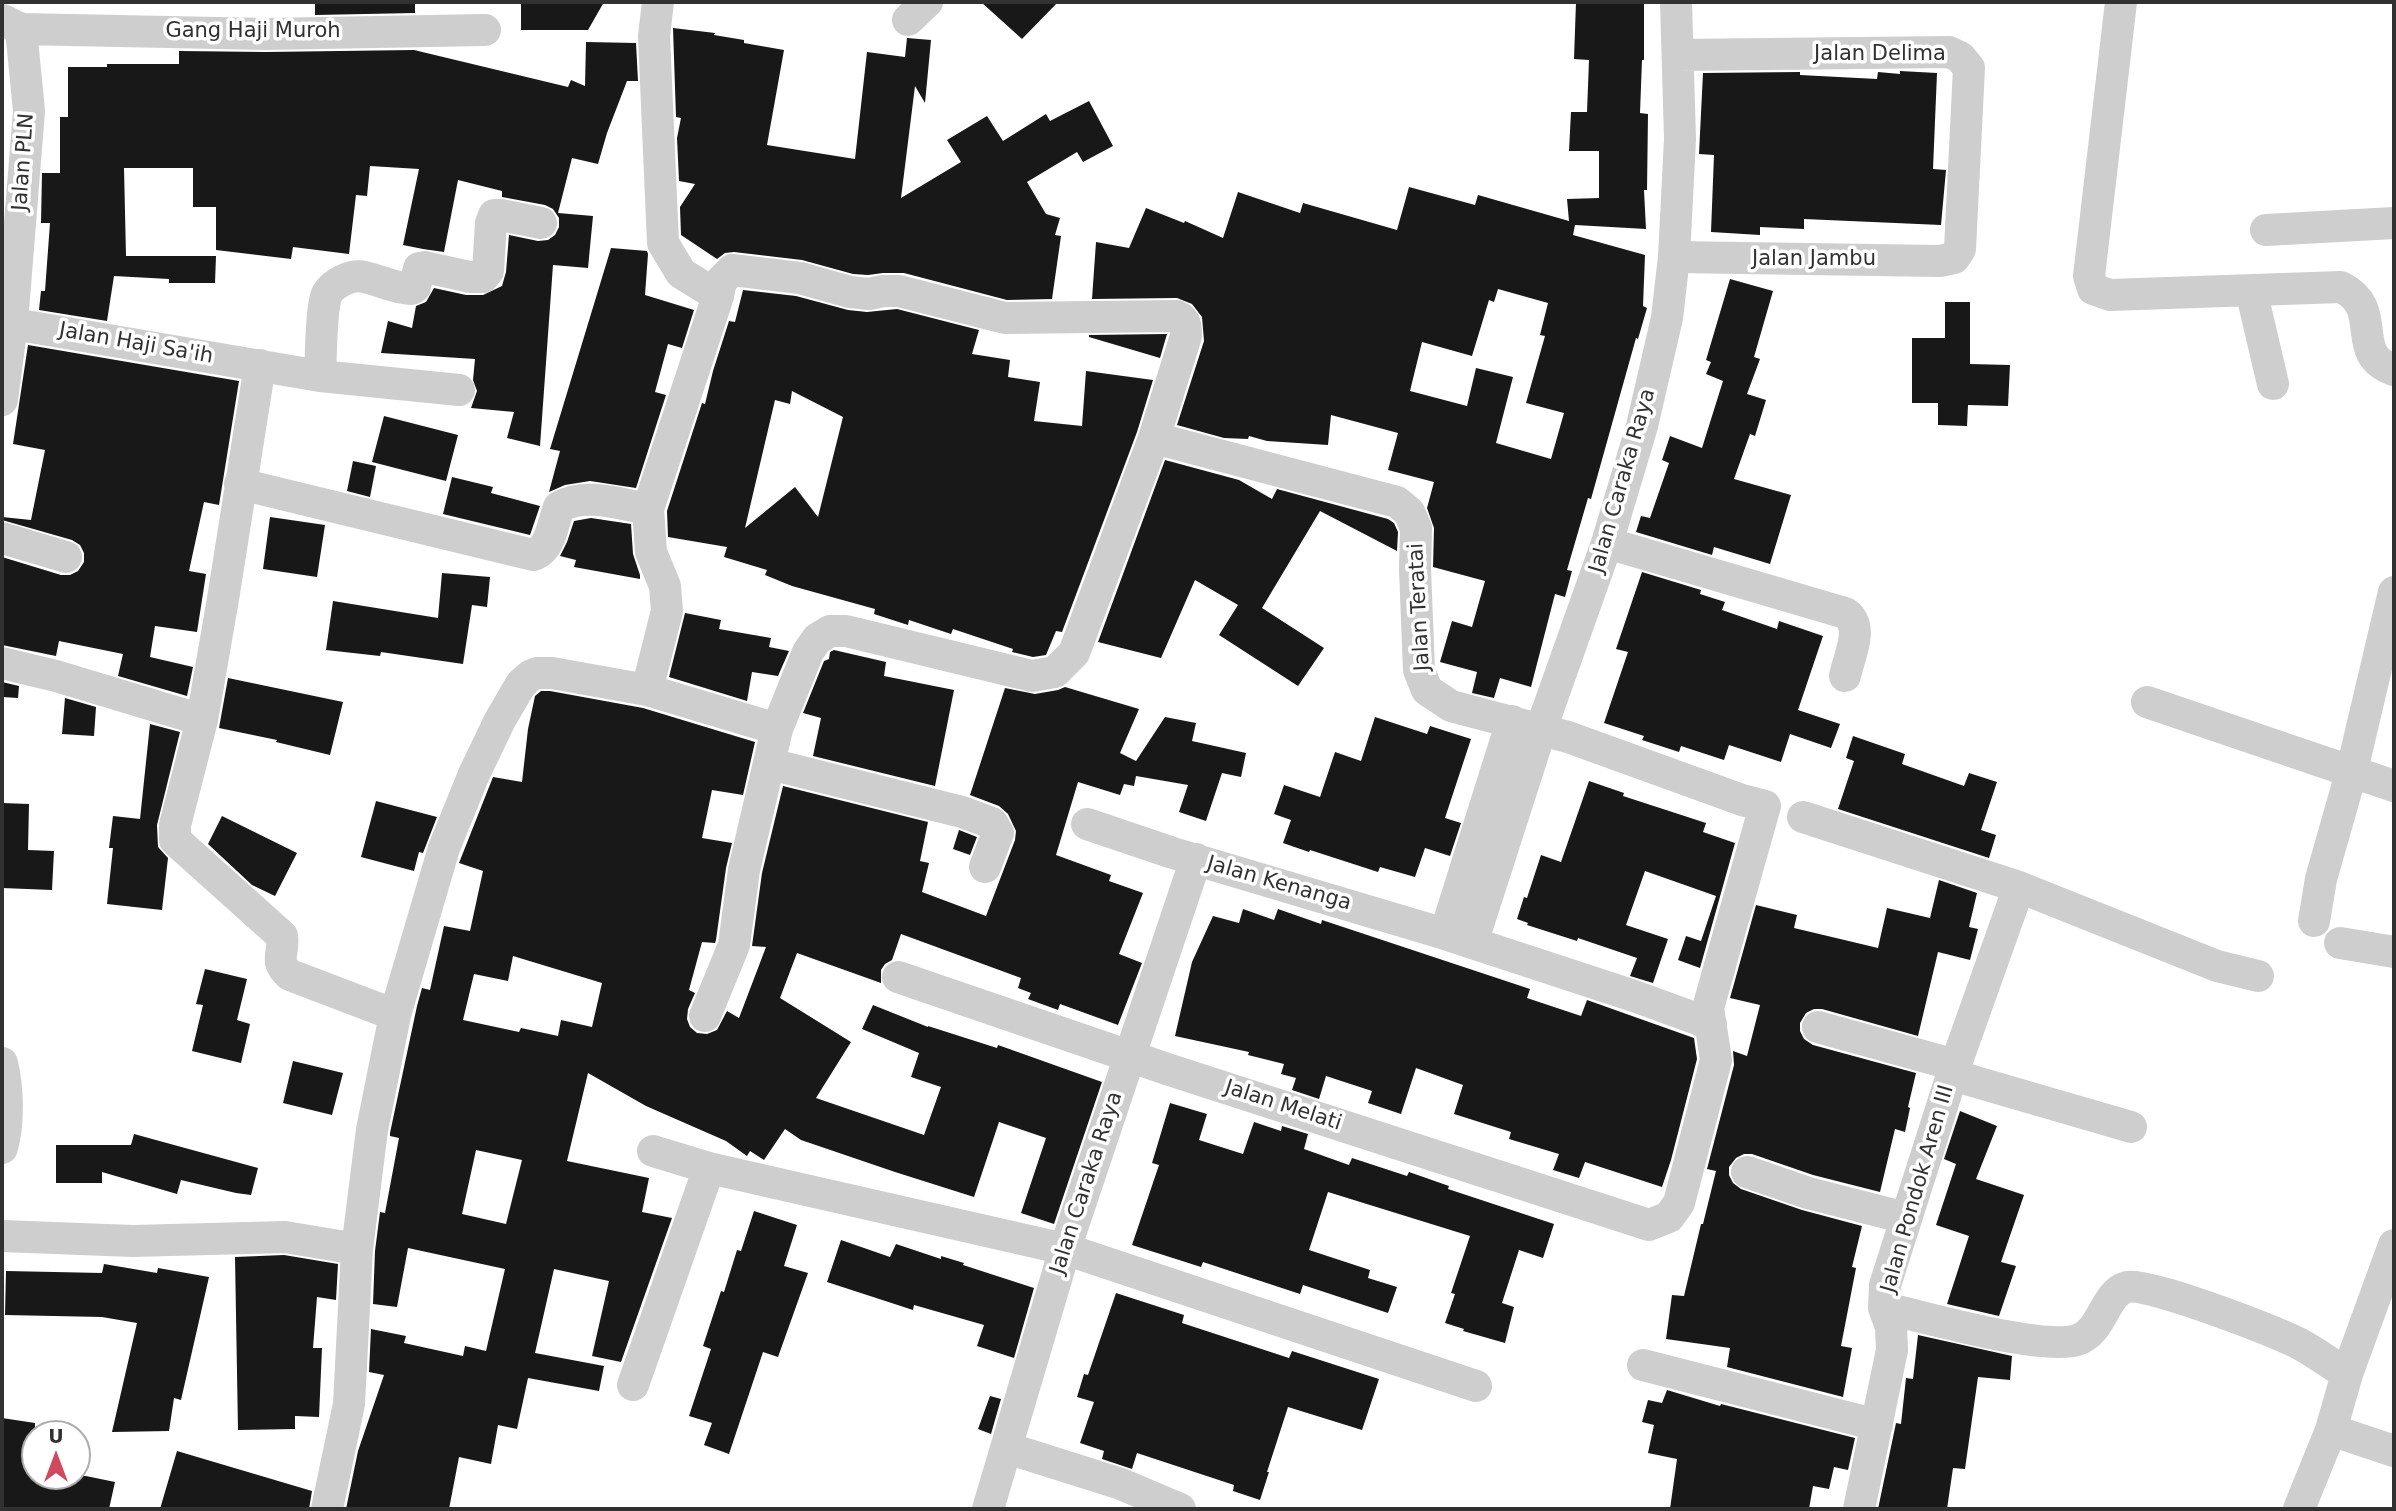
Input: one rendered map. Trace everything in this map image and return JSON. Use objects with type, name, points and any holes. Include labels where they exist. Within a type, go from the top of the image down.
[{"type":"street","points":[[658,2],[654,36],[663,243],[681,273],[718,296]]},
{"type":"street","name":"Jalan Caraka Raya","points":[[1459,938],[1527,725],[1607,543],[1642,426],[1667,318],[1674,257],[1680,139],[1676,2]]},
{"type":"street","points":[[2121,2],[2090,276],[2094,289],[2110,295],[2341,287],[2353,293],[2364,310],[2371,354],[2378,363],[2394,370]]},
{"type":"street","name":"Gang Haji Muroh","points":[[11,24],[265,34],[485,30]]},
{"type":"street","name":"Jalan PLN","points":[[2,400],[7,322],[29,111],[11,24]]},
{"type":"street","name":"Jalan Delima","points":[[1678,55],[1949,52],[1960,57],[1969,68],[1960,249],[1954,258]]},
{"type":"street","points":[[320,376],[324,303],[328,292],[337,284],[362,276],[412,289],[415,287],[417,271],[425,267],[470,277],[483,277],[488,271],[491,223],[494,215],[541,223]]},
{"type":"street","points":[[2266,230],[2394,223]]},
{"type":"street","name":"Jalan Jambu","points":[[1674,257],[1926,261],[1954,258]]},
{"type":"street","points":[[647,691],[667,611],[665,586],[651,552],[648,509],[721,281],[732,270],[800,278],[850,292],[899,292],[1005,318],[1182,318],[1186,336],[1154,438],[1074,653],[1055,672],[1032,676],[846,631],[830,631],[817,639],[808,652],[778,729],[744,870],[734,945],[705,1016]]},
{"type":"street","points":[[2251,290],[2273,384]]},
{"type":"street","name":"Jalan Haji Sa'ih","points":[[7,322],[320,376],[459,390]]},
{"type":"street","points":[[260,365],[202,720],[175,825],[175,840],[282,936],[283,946],[279,960],[290,975],[395,1015]]},
{"type":"street","name":"Jalan Teratai","points":[[1154,438],[1397,502],[1409,512],[1416,528],[1419,670],[1427,690],[1451,706],[1527,725],[1765,806],[1708,1008],[1711,1024]]},
{"type":"street","points":[[240,484],[533,555],[539,554],[547,544],[559,507],[571,500],[585,499],[648,509]]},
{"type":"street","points":[[2,538],[66,557]]},
{"type":"street","points":[[1607,543],[1844,612],[1853,618],[1856,629],[1844,676]]},
{"type":"street","points":[[2314,921],[2321,879],[2352,770],[2394,592]]},
{"type":"street","points":[[2,663],[56,676],[202,720]]},
{"type":"street","points":[[327,1509],[349,1404],[357,1249],[372,1130],[395,1015],[444,848],[474,774],[500,720],[521,684],[537,673],[552,673],[647,691],[778,729]]},
{"type":"street","points":[[2147,702],[2394,786]]},
{"type":"street","points":[[770,764],[961,812],[992,823],[998,833],[985,867]]},
{"type":"street","points":[[1803,817],[2019,887],[2217,966],[2258,976]]},
{"type":"street","name":"Jalan Kenanga","points":[[1087,824],[1459,938],[1711,1024]]},
{"type":"street","name":"Jalan Caraka Raya","points":[[988,1509],[1065,1249],[1196,859]]},
{"type":"street","name":"Jalan Pondok Aren III","points":[[1860,1509],[1892,1350],[1891,1327],[1884,1308],[1885,1285],[1953,1070],[2019,887]]},
{"type":"street","points":[[2340,943],[2394,952]]},
{"type":"street","name":"Jalan Melati","points":[[898,977],[1128,1056],[1649,1225],[1669,1217],[1679,1203],[1716,1060],[1711,1024]]},
{"type":"street","points":[[1818,1027],[2131,1127]]},
{"type":"street","points":[[2,1063],[5,1076],[5,1136],[2,1148]]},
{"type":"street","points":[[653,1151],[709,1168],[1065,1249],[1476,1387]]},
{"type":"street","points":[[633,1385],[709,1168]]},
{"type":"street","points":[[1746,1172],[1808,1193],[1906,1218]]},
{"type":"street","points":[[2,1236],[133,1241],[285,1237],[357,1249]]},
{"type":"street","points":[[2299,1509],[2331,1430],[2347,1374],[2388,1282],[2394,1245]]},
{"type":"street","points":[[1884,1308],[2023,1339],[2076,1340],[2091,1332],[2114,1297],[2125,1287],[2137,1287],[2171,1294],[2297,1343],[2347,1374]]},
{"type":"street","points":[[1643,1365],[1877,1425]]},
{"type":"street","points":[[2331,1430],[2394,1451]]},
{"type":"street","points":[[1007,1448],[1121,1485],[1180,1509]]},
{"type":"building","points":[[315,2],[415,2],[415,13],[315,15]]},
{"type":"building","points":[[521,2],[604,2],[588,30],[521,30]]},
{"type":"building","points":[[981,2],[1058,2],[1022,39]]},
{"type":"building","points":[[1576,2],[1644,2],[1640,113],[1648,114],[1647,190],[1644,190],[1646,229],[1575,225],[1573,235],[1645,255],[1643,306],[1647,308],[1638,339],[1636,338],[1591,499],[1588,498],[1567,570],[1572,571],[1565,597],[1555,594],[1531,687],[1500,678],[1494,698],[1472,693],[1477,672],[1440,662],[1452,621],[1472,627],[1485,581],[1433,567],[1434,528],[1427,508],[1434,482],[1388,470],[1398,433],[1331,415],[1328,445],[1267,441],[1249,436],[1248,439],[1224,438],[1177,425],[1204,341],[1202,317],[1192,304],[1177,298],[1092,299],[1096,242],[1129,248],[1146,208],[1223,238],[1238,192],[1300,213],[1303,203],[1397,230],[1409,187],[1475,205],[1478,195],[1569,221],[1567,199],[1599,198],[1599,151],[1569,151],[1571,112],[1587,112],[1589,60],[1574,59]],"holes":[[[1498,289],[1548,303],[1540,335],[1545,336],[1526,403],[1564,413],[1551,459],[1496,443],[1513,377],[1476,368],[1467,406],[1410,391],[1422,342],[1472,356],[1489,300],[1494,302]]]},
{"type":"building","points":[[673,28],[715,33],[714,35],[744,40],[744,43],[784,50],[767,145],[855,159],[867,52],[905,57],[907,38],[931,40],[925,103],[915,86],[901,198],[961,162],[947,140],[987,116],[1003,141],[1046,114],[1050,121],[1089,101],[1113,146],[1083,162],[1077,152],[1027,182],[1046,214],[1060,218],[1055,235],[1061,236],[1052,299],[1007,300],[904,273],[853,274],[802,260],[734,252],[725,253],[717,259],[681,235],[680,207],[695,184],[679,181],[677,138],[681,118],[676,117]]},
{"type":"building","points":[[586,42],[636,43],[638,81],[627,81],[598,164],[572,158],[558,213],[593,216],[588,268],[553,265],[540,446],[507,438],[514,412],[471,408],[477,391],[473,380],[475,359],[381,353],[388,321],[412,328],[416,306],[426,302],[434,288],[466,295],[483,295],[502,286],[509,235],[538,241],[548,240],[555,235],[559,218],[553,209],[502,197],[502,191],[458,180],[444,252],[423,249],[403,245],[419,169],[370,166],[367,196],[356,195],[349,254],[293,247],[291,259],[216,250],[216,207],[193,207],[193,168],[124,168],[126,256],[216,256],[215,283],[169,283],[169,279],[114,276],[107,321],[39,310],[41,291],[45,291],[50,223],[41,223],[42,173],[60,173],[60,117],[68,117],[68,67],[179,64],[179,51],[414,50],[568,87],[571,80],[585,86]]},
{"type":"building","points":[[1900,71],[1937,73],[1933,169],[1946,170],[1941,225],[1804,219],[1804,229],[1760,227],[1760,235],[1711,232],[1714,155],[1699,154],[1703,73],[1800,72],[1800,75],[1877,79],[1878,72],[1900,74]]},
{"type":"building","points":[[611,248],[647,251],[645,295],[694,310],[682,348],[668,344],[655,392],[666,395],[636,488],[590,481],[565,485],[549,492],[560,451],[550,449]]},
{"type":"building","points":[[1730,279],[1773,291],[1754,357],[1760,359],[1747,394],[1766,400],[1755,436],[1750,434],[1734,479],[1791,495],[1770,564],[1714,547],[1712,555],[1636,532],[1641,516],[1650,518],[1669,463],[1662,460],[1670,436],[1702,448],[1723,381],[1706,374],[1711,362],[1706,360]]},
{"type":"building","points":[[743,290],[796,296],[848,310],[867,312],[897,309],[979,330],[972,354],[1010,360],[1008,377],[1040,382],[1034,421],[1082,426],[1086,371],[1153,380],[1137,432],[1062,632],[1056,631],[1046,655],[1033,657],[1012,652],[1013,649],[953,629],[951,634],[909,620],[908,625],[874,614],[875,609],[792,586],[765,575],[767,570],[724,557],[727,547],[668,537],[667,511],[702,403],[705,404],[729,321],[735,322]],"holes":[[[792,391],[843,417],[818,517],[795,487],[745,528],[775,400],[790,404]]]},
{"type":"building","points":[[1945,302],[1970,302],[1970,364],[2010,365],[2008,406],[1968,405],[1967,426],[1938,425],[1938,403],[1912,403],[1912,338],[1945,338]]},
{"type":"building","points":[[1167,334],[1160,358],[1089,337],[1089,335]]},
{"type":"building","points":[[28,345],[239,381],[219,505],[204,502],[189,571],[206,574],[197,632],[155,626],[150,657],[193,667],[187,696],[118,676],[123,654],[59,641],[56,656],[2,645],[2,557],[61,575],[78,571],[84,562],[80,545],[72,540],[2,520],[2,517],[31,520],[45,450],[13,444]]},
{"type":"building","points":[[384,416],[458,435],[446,481],[372,462]]},
{"type":"building","points":[[1165,460],[1239,480],[1272,499],[1277,489],[1388,519],[1394,523],[1398,532],[1397,551],[1320,511],[1262,608],[1324,648],[1298,686],[1219,635],[1238,605],[1195,580],[1161,658],[1098,642]]},
{"type":"building","points":[[353,461],[376,466],[370,497],[347,491]]},
{"type":"building","points":[[452,477],[493,487],[491,493],[540,506],[530,535],[443,514]]},
{"type":"building","points":[[270,517],[325,525],[317,577],[263,569]]},
{"type":"building","points":[[591,518],[631,524],[633,554],[640,579],[574,567],[576,560],[560,556],[574,521]]},
{"type":"building","points":[[1642,572],[1701,590],[1700,594],[1725,602],[1722,610],[1777,629],[1779,621],[1823,636],[1798,710],[1840,724],[1831,748],[1790,734],[1781,762],[1729,745],[1724,760],[1681,746],[1679,752],[1642,740],[1644,736],[1604,723],[1628,652],[1616,649]]},
{"type":"building","points":[[442,573],[490,577],[487,607],[472,605],[463,664],[381,652],[380,656],[326,650],[333,601],[438,618]]},
{"type":"building","points":[[685,613],[721,620],[719,629],[771,638],[769,647],[789,651],[778,676],[752,672],[747,701],[669,677]]},
{"type":"building","points":[[834,650],[886,662],[884,676],[954,690],[935,786],[813,756],[821,718],[803,713],[824,661],[829,659],[830,652]]},
{"type":"building","points":[[228,678],[343,702],[330,755],[219,728]]},
{"type":"building","points":[[2,682],[19,686],[18,698],[2,697]]},
{"type":"building","points":[[1065,687],[1139,709],[1120,753],[1136,761],[1165,717],[1196,723],[1192,741],[1246,753],[1241,777],[1222,773],[1206,821],[1179,812],[1188,785],[1136,776],[1134,786],[1124,784],[1120,795],[1078,782],[1056,855],[1111,875],[1109,881],[1143,893],[1119,954],[1142,963],[1118,1025],[1060,1004],[1058,1010],[1028,999],[1031,993],[1018,988],[1021,978],[901,934],[892,960],[881,970],[881,983],[797,953],[780,998],[851,1042],[816,1098],[924,1135],[941,1087],[911,1077],[919,1053],[862,1029],[873,1005],[928,1027],[997,1048],[998,1045],[1102,1082],[1054,1224],[1021,1213],[1046,1138],[999,1122],[974,1197],[801,1140],[785,1129],[764,1160],[750,1151],[747,1156],[726,1141],[646,1106],[588,1073],[567,1161],[649,1178],[642,1212],[672,1218],[621,1362],[592,1356],[609,1281],[554,1269],[535,1353],[604,1366],[599,1391],[528,1378],[517,1429],[498,1425],[491,1464],[459,1457],[449,1509],[346,1509],[358,1451],[384,1375],[369,1372],[371,1329],[406,1336],[404,1343],[463,1356],[465,1346],[486,1351],[505,1269],[408,1248],[397,1307],[373,1304],[375,1251],[380,1212],[385,1213],[399,1138],[390,1136],[390,1133],[422,988],[430,990],[444,926],[470,931],[483,871],[459,863],[493,777],[522,782],[535,696],[541,691],[550,691],[643,708],[755,742],[743,795],[712,790],[702,838],[732,843],[716,940],[715,943],[702,942],[689,990],[695,993],[688,1009],[690,1027],[697,1033],[707,1034],[717,1030],[727,1011],[739,1018],[766,947],[752,946],[762,873],[783,786],[928,822],[920,861],[929,863],[922,892],[986,916],[1016,831],[1008,814],[999,806],[970,795],[1005,688],[1035,694]],"holes":[[[513,956],[602,983],[592,1027],[561,1020],[558,1036],[521,1028],[519,1032],[463,1020],[474,974],[508,981]],[[476,1150],[522,1160],[506,1224],[462,1214]]]},
{"type":"building","points":[[65,698],[96,707],[94,736],[62,734]]},
{"type":"building","points":[[1375,717],[1427,734],[1430,726],[1471,739],[1445,818],[1461,823],[1450,856],[1425,848],[1415,877],[1380,867],[1378,872],[1283,843],[1291,820],[1274,814],[1284,785],[1320,797],[1335,752],[1361,761]]},
{"type":"building","points":[[150,724],[180,732],[157,825],[158,847],[168,858],[162,910],[107,904],[113,848],[109,848],[113,816],[140,819]]},
{"type":"building","points":[[1853,736],[1905,754],[1902,764],[1964,786],[1969,773],[1997,782],[1981,830],[1996,835],[1989,858],[1838,809],[1854,761],[1846,758]]},
{"type":"building","points":[[1589,781],[1624,793],[1623,796],[1706,823],[1703,832],[1735,843],[1700,968],[1678,960],[1686,936],[1701,941],[1716,896],[1645,871],[1626,925],[1668,939],[1653,983],[1630,976],[1637,958],[1578,938],[1577,941],[1527,925],[1528,923],[1517,919],[1541,855],[1561,862]]},
{"type":"building","points":[[376,801],[437,817],[423,853],[419,852],[414,871],[361,857]]},
{"type":"building","points":[[2,803],[29,804],[28,850],[54,851],[52,890],[2,888]]},
{"type":"building","points":[[222,816],[297,853],[275,896],[252,885],[208,844]]},
{"type":"building","points":[[959,830],[977,837],[970,855],[953,849]]},
{"type":"building","points":[[1939,880],[1977,893],[1969,927],[1978,929],[1970,960],[1938,952],[1918,1036],[1822,1009],[1806,1013],[1800,1023],[1804,1039],[1813,1045],[1916,1073],[1905,1132],[1895,1129],[1880,1192],[1813,1175],[1752,1154],[1736,1158],[1729,1167],[1733,1183],[1741,1189],[1802,1210],[1862,1226],[1852,1267],[1856,1268],[1841,1346],[1852,1348],[1843,1397],[1727,1367],[1730,1348],[1666,1339],[1672,1295],[1684,1296],[1716,1171],[1707,1169],[1734,1065],[1733,1051],[1747,1056],[1760,1005],[1730,998],[1756,905],[1797,915],[1794,928],[1878,948],[1887,908],[1930,918]]},
{"type":"building","points":[[1243,909],[1274,920],[1278,909],[1321,924],[1322,920],[1530,989],[1527,998],[1581,1016],[1587,1000],[1694,1038],[1697,1059],[1662,1187],[1585,1162],[1579,1178],[1553,1170],[1559,1154],[1509,1139],[1511,1132],[1454,1114],[1463,1085],[1416,1068],[1401,1114],[1368,1103],[1372,1091],[1326,1076],[1319,1099],[1292,1090],[1296,1078],[1281,1074],[1284,1064],[1248,1055],[1249,1052],[1175,1036],[1192,962],[1213,916],[1239,923]]},
{"type":"building","points":[[205,969],[247,979],[237,1020],[250,1024],[241,1063],[192,1051],[203,1005],[196,1004]]},
{"type":"building","points":[[293,1061],[343,1073],[332,1115],[283,1103]]},
{"type":"building","points":[[1170,1103],[1207,1114],[1199,1140],[1243,1154],[1254,1122],[1281,1131],[1282,1126],[1308,1134],[1304,1149],[1349,1165],[1352,1158],[1407,1176],[1409,1172],[1449,1186],[1448,1189],[1554,1224],[1543,1258],[1519,1250],[1502,1303],[1514,1307],[1505,1343],[1445,1323],[1455,1294],[1451,1293],[1470,1236],[1328,1192],[1309,1250],[1370,1270],[1368,1278],[1397,1287],[1388,1313],[1303,1285],[1300,1294],[1203,1262],[1201,1267],[1132,1245],[1159,1165],[1152,1163]]},
{"type":"building","points":[[1960,1111],[1997,1126],[1976,1179],[2024,1195],[2001,1262],[2016,1266],[1999,1316],[1947,1304],[1969,1236],[1936,1225],[1956,1164],[1944,1159]]},
{"type":"building","points":[[134,1134],[258,1168],[251,1195],[181,1180],[177,1194],[102,1172],[102,1183],[56,1183],[56,1145],[131,1145]]},
{"type":"building","points":[[754,1211],[797,1225],[784,1266],[808,1273],[778,1357],[763,1352],[729,1454],[704,1445],[712,1423],[689,1416],[711,1349],[703,1346],[721,1291],[724,1292],[737,1250],[741,1251]]},
{"type":"building","points":[[841,1240],[890,1257],[896,1244],[941,1259],[941,1256],[964,1263],[963,1265],[1034,1288],[1014,1358],[977,1346],[984,1325],[914,1305],[913,1310],[827,1282]]},
{"type":"building","points":[[284,1255],[338,1264],[336,1300],[317,1297],[313,1348],[322,1348],[319,1417],[295,1416],[295,1429],[238,1430],[235,1257]]},
{"type":"building","points":[[104,1264],[157,1273],[158,1268],[209,1277],[181,1400],[174,1398],[169,1431],[112,1432],[137,1323],[102,1317],[5,1315],[6,1271],[102,1273]]},
{"type":"building","points":[[1116,1293],[1184,1315],[1182,1323],[1289,1358],[1292,1351],[1379,1379],[1362,1430],[1288,1407],[1260,1500],[1233,1491],[1234,1485],[1137,1453],[1132,1469],[1102,1459],[1104,1451],[1080,1443],[1094,1402],[1077,1397],[1084,1374],[1088,1375]]},
{"type":"building","points":[[1918,1335],[2012,1356],[2010,1380],[1978,1377],[1965,1469],[1953,1468],[1947,1509],[1878,1509],[1896,1423],[1901,1424],[1906,1378],[1913,1379]]},
{"type":"building","points":[[1667,1390],[1720,1406],[1721,1404],[1855,1438],[1848,1470],[1834,1467],[1829,1489],[1813,1486],[1809,1509],[1670,1509],[1677,1459],[1648,1453],[1654,1425],[1642,1422],[1648,1400],[1662,1403]]},
{"type":"building","points":[[990,1396],[1001,1399],[991,1434],[978,1429]]},
{"type":"building","points":[[2,1418],[21,1421],[21,1490],[91,1490],[91,1477],[115,1482],[109,1509],[2,1509]]},
{"type":"building","points":[[177,1451],[312,1491],[309,1509],[160,1509]]}]
